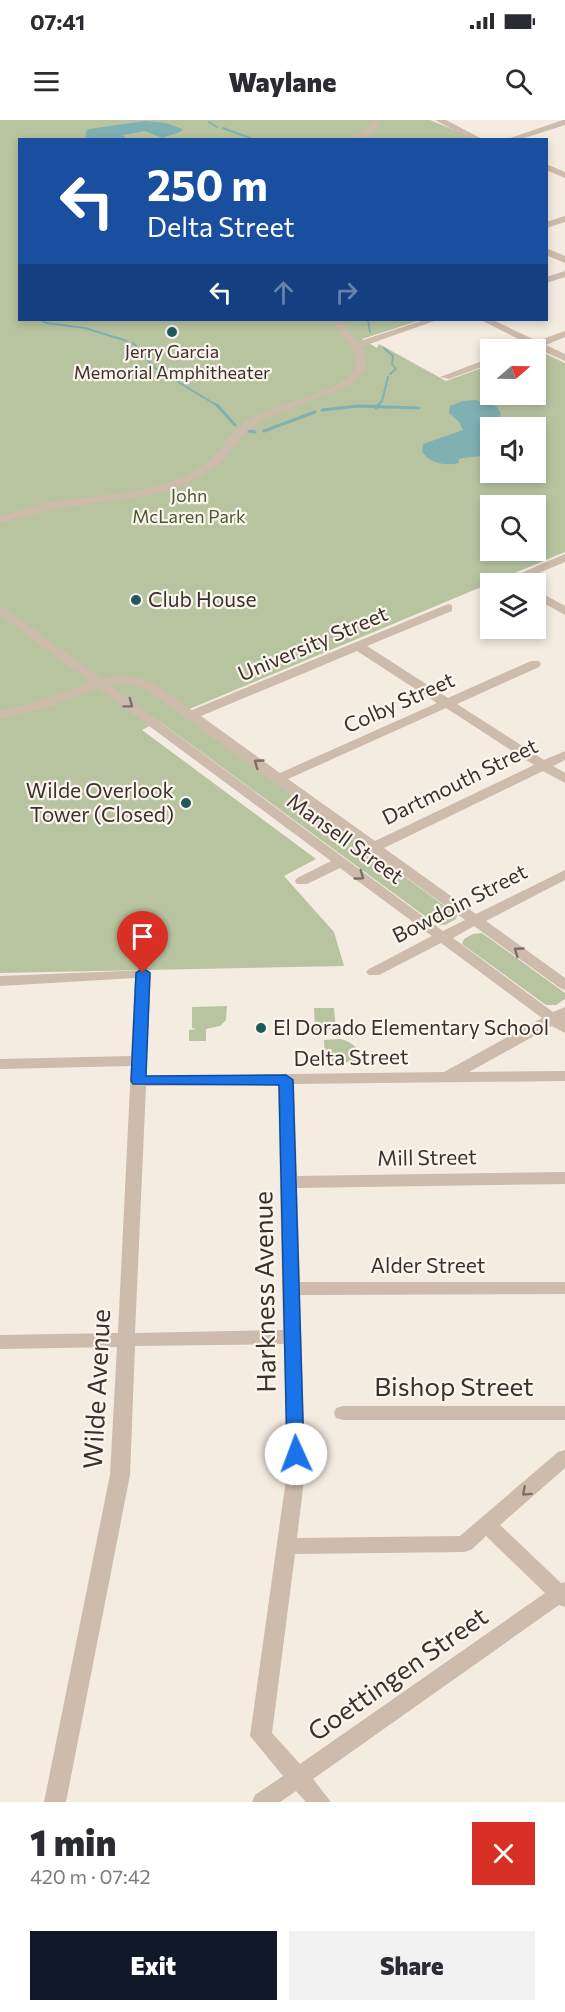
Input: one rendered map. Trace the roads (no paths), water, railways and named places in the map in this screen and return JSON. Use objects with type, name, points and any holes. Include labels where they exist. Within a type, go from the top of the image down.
[{"type":"street","points":[[357,138],[370,132],[377,120]]},
{"type":"street","points":[[439,120],[476,138]]},
{"type":"street","points":[[514,138],[565,122]]},
{"type":"street","points":[[548,224],[565,219]]},
{"type":"street","points":[[548,252],[565,260]]},
{"type":"street","points":[[548,279],[565,274]]},
{"type":"street","points":[[0,520],[52,506],[154,492],[191,478],[217,460],[242,430],[258,418],[328,392],[353,378],[361,367],[360,353],[357,345],[338,321]]},
{"type":"street","points":[[357,345],[429,321]]},
{"type":"street","points":[[488,321],[526,339]]},
{"type":"street","points":[[546,341],[565,334]]},
{"type":"street","points":[[546,348],[565,358]]},
{"type":"street","points":[[445,377],[480,365]]},
{"type":"street","points":[[533,573],[565,558]]},
{"type":"street","points":[[546,600],[565,611]]},
{"type":"street","name":"University Street","points":[[192,715],[448,608]]},
{"type":"street","name":"Mansell Street","points":[[0,609],[341,862],[561,1020]]},
{"type":"street","points":[[358,646],[565,779]]},
{"type":"street","name":"Colby Street","points":[[279,778],[535,664]]},
{"type":"street","name":"Mansell Street","points":[[101,682],[129,679],[144,682],[565,985]]},
{"type":"street","points":[[0,715],[39,705],[101,682]]},
{"type":"street","name":"Dartmouth Street","points":[[374,847],[565,755]]},
{"type":"street","points":[[302,881],[341,862]]},
{"type":"street","name":"Bowdoin Street","points":[[374,972],[565,874]]},
{"type":"street","name":"Wilde Avenue","points":[[0,981],[143,973],[120,1476],[55,1802]]},
{"type":"street","points":[[446,1078],[561,1020]]},
{"type":"street","points":[[0,1064],[139,1061]]},
{"type":"street","name":"Delta Street","points":[[139,1081],[565,1076]]},
{"type":"street","name":"Harkness Avenue","points":[[286,1080],[296,1472],[261,1736],[320,1802]]},
{"type":"street","name":"Mill Street","points":[[289,1182],[565,1178]]},
{"type":"street","name":"Alder Street","points":[[291,1289],[565,1288]]},
{"type":"street","points":[[0,1342],[292,1337]]},
{"type":"street","name":"Bishop Street","points":[[343,1413],[565,1413]]},
{"type":"street","points":[[287,1546],[464,1544],[488,1526],[565,1457]]},
{"type":"street","points":[[488,1526],[563,1594]]},
{"type":"street","name":"Goettingen Street","points":[[263,1802],[563,1594]]},
{"type":"water","points":[[145,121],[166,123],[182,129],[180,132],[162,138],[145,131],[123,135],[125,138],[85,138],[86,131]]},
{"type":"water","points":[[476,400],[480,401],[480,405],[496,406],[501,413],[500,417],[480,417],[480,456],[459,459],[459,463],[454,464],[438,463],[429,459],[422,451],[423,444],[463,430],[459,422],[449,413],[450,406],[463,401]]},
{"type":"waterway","points":[[209,122],[217,127]]},
{"type":"waterway","points":[[223,128],[250,138]]},
{"type":"waterway","points":[[43,321],[85,328],[127,341]]},
{"type":"waterway","points":[[368,321],[370,332]]},
{"type":"waterway","points":[[133,343],[155,368],[218,406]]},
{"type":"waterway","points":[[384,348],[393,356],[392,364],[396,369],[390,374]]},
{"type":"waterway","points":[[377,406],[382,401],[388,377]]},
{"type":"waterway","points":[[218,406],[235,425]]},
{"type":"waterway","points":[[322,410],[358,406]]},
{"type":"waterway","points":[[358,406],[366,406]]},
{"type":"waterway","points":[[358,406],[377,407]]},
{"type":"waterway","points":[[377,407],[419,408]]},
{"type":"waterway","points":[[264,431],[315,412]]},
{"type":"waterway","points":[[249,431],[255,432]]},
{"type":"place","name":"Jerry Garcia Memorial Amphitheater","points":[[172,332]]},
{"type":"place","name":"Club House","points":[[136,600]]},
{"type":"place","name":"Wilde Overlook Tower (Closed)","points":[[186,803]]},
{"type":"place","name":"El Dorado Elementary School","points":[[261,1028]]},
{"type":"park label","name":"John McLaren Park","points":[[189,506]]}]
